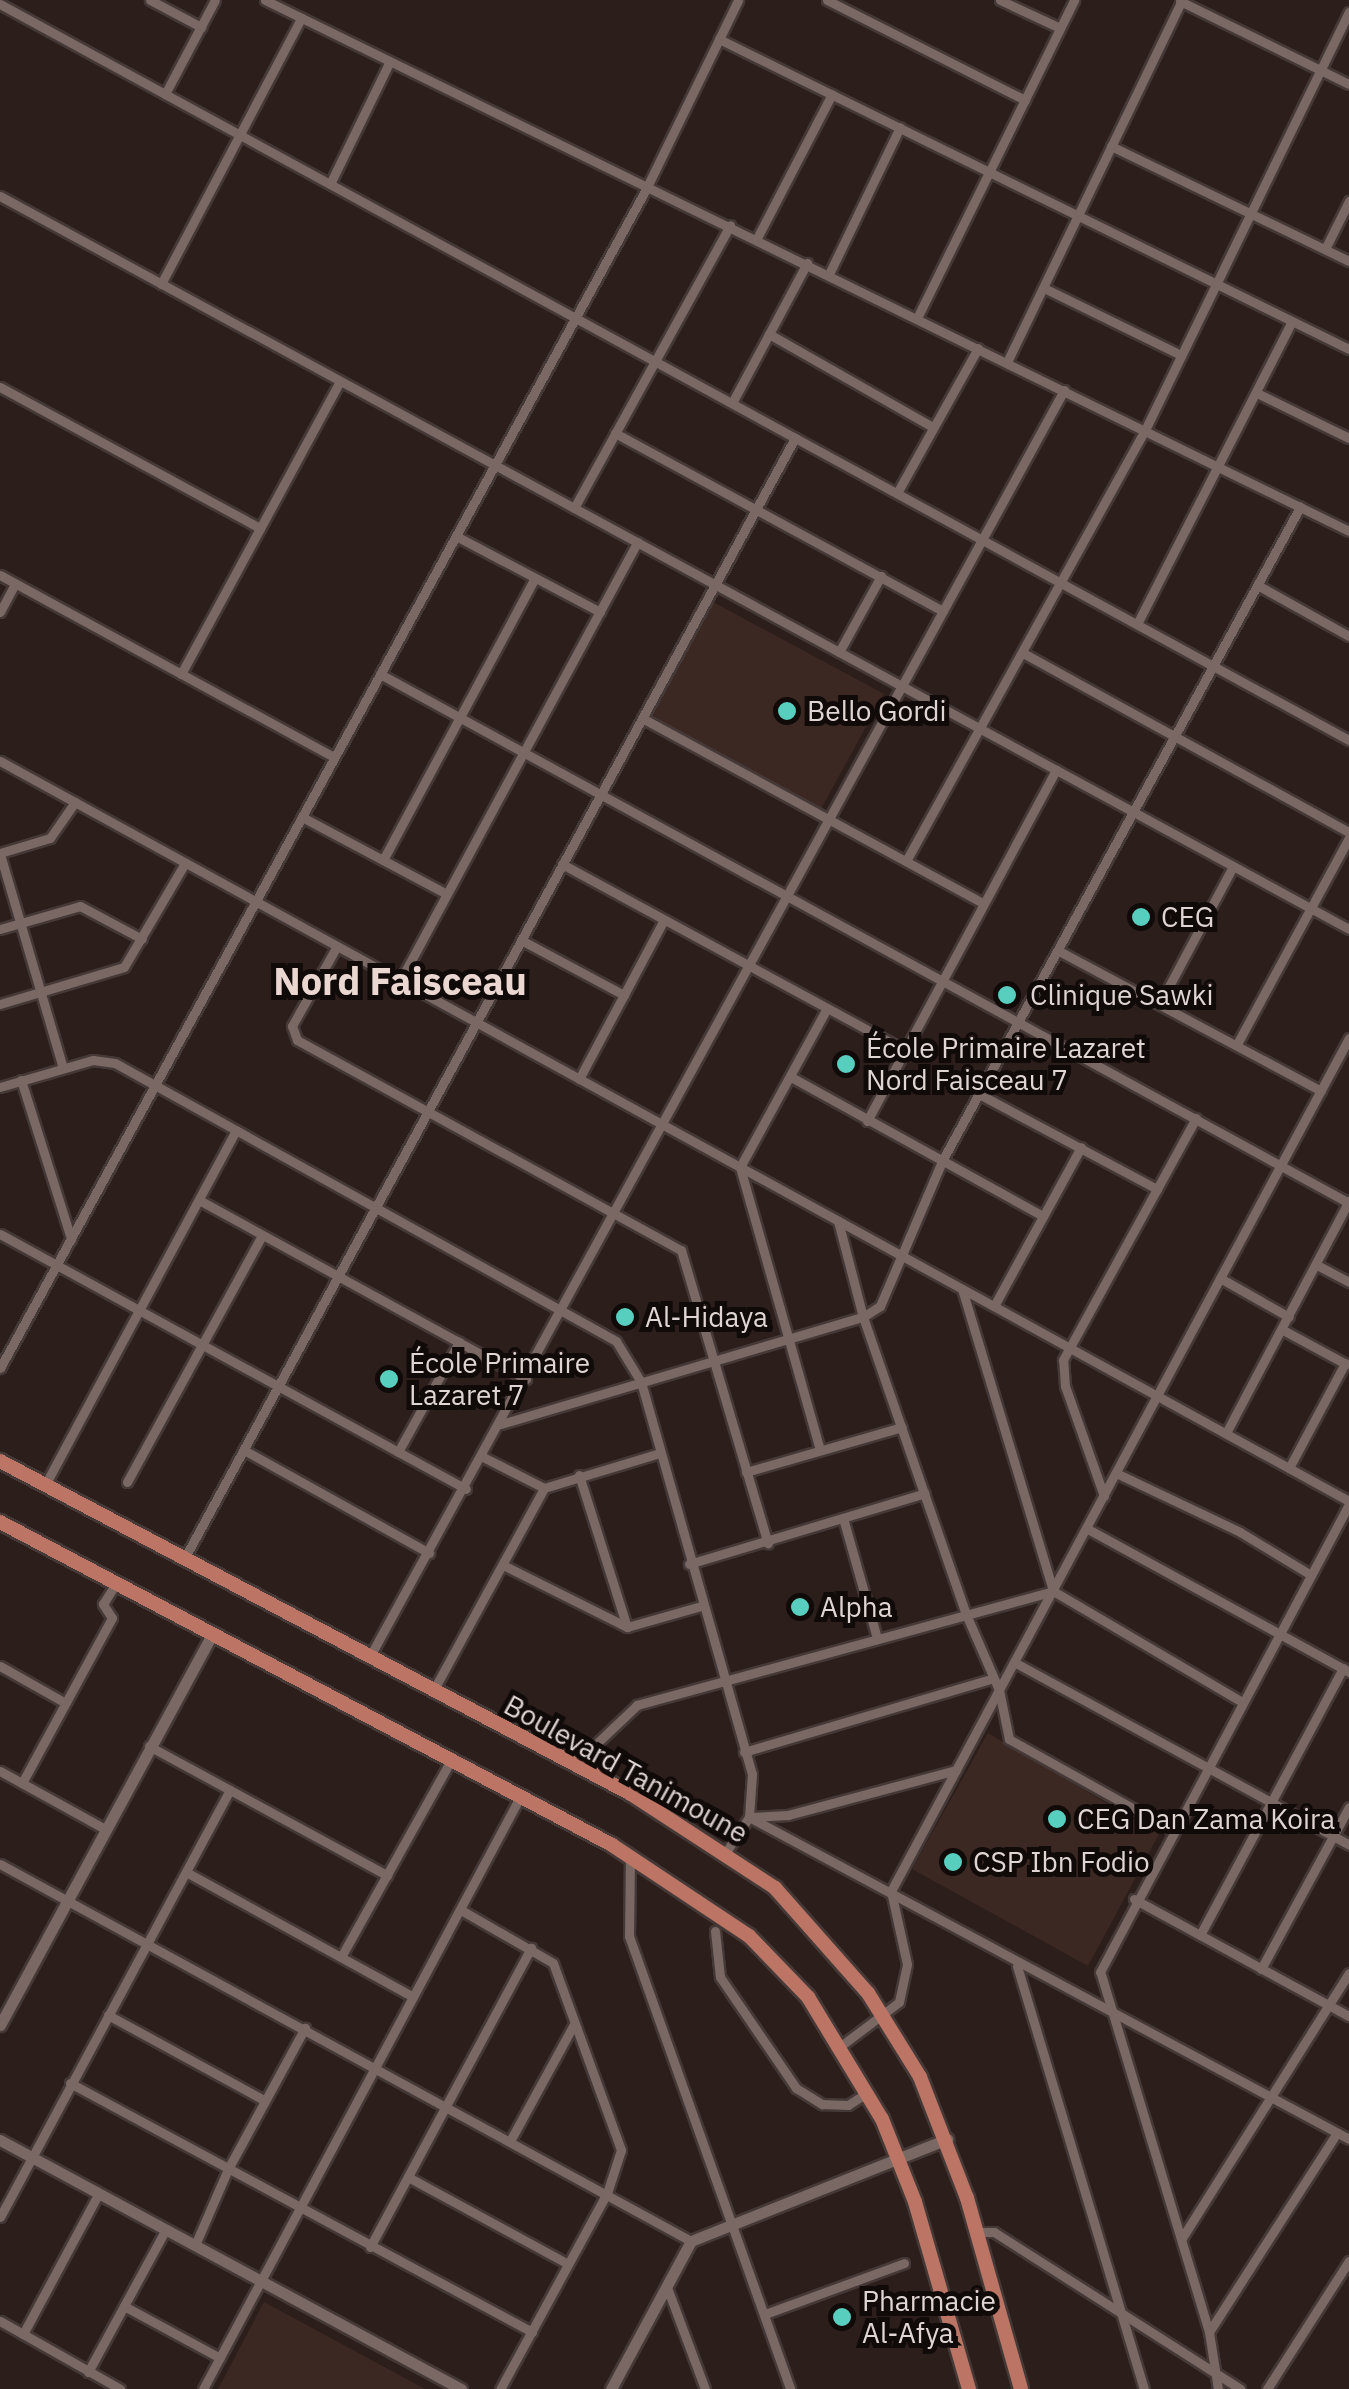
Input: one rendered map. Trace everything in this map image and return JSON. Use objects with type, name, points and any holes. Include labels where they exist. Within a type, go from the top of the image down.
[{"type":"main road","name":"Boulevard Tanimoune","points":[[0,1462],[729,1846],[826,1940],[884,2018],[948,2140],[1022,2389]]},
{"type":"main road","points":[[0,1522],[630,1856],[749,1936],[842,2045],[868,2092],[899,2158],[969,2389]]},
{"type":"street","points":[[150,0],[201,27]]},
{"type":"street","points":[[165,94],[215,0]]},
{"type":"street","points":[[266,0],[1349,531]]},
{"type":"street","points":[[0,1368],[648,184],[738,0]]},
{"type":"street","points":[[827,0],[1025,100]]},
{"type":"street","points":[[1000,0],[1060,28]]},
{"type":"street","points":[[917,318],[1074,0]]},
{"type":"street","points":[[1007,362],[1180,1],[1349,84]]},
{"type":"street","points":[[0,4],[1349,740]]},
{"type":"street","points":[[906,862],[1144,430],[1349,12]]},
{"type":"street","points":[[162,284],[301,18]]},
{"type":"street","points":[[719,39],[1349,349]]},
{"type":"street","points":[[330,184],[390,64]]},
{"type":"street","points":[[757,238],[832,94]]},
{"type":"street","points":[[829,274],[900,127]]},
{"type":"street","points":[[1111,146],[1349,261]]},
{"type":"street","points":[[0,196],[1349,929]]},
{"type":"street","points":[[1324,249],[1349,200]]},
{"type":"street","points":[[574,508],[730,226]]},
{"type":"street","points":[[732,403],[807,263]]},
{"type":"street","points":[[1044,288],[1181,355]]},
{"type":"street","points":[[1137,624],[1221,468],[1292,321]]},
{"type":"street","points":[[769,334],[934,427]]},
{"type":"street","points":[[896,493],[978,348]]},
{"type":"street","points":[[181,674],[340,380]]},
{"type":"street","points":[[0,387],[260,528]]},
{"type":"street","points":[[370,1658],[466,1489],[661,1124],[1064,390]]},
{"type":"street","points":[[1257,394],[1349,438]]},
{"type":"street","points":[[615,433],[943,611]]},
{"type":"street","points":[[184,1559],[794,438]]},
{"type":"street","points":[[500,1424],[863,1317],[880,1306],[942,1161],[1178,737],[1300,506]]},
{"type":"street","points":[[456,536],[600,612]]},
{"type":"street","points":[[400,981],[638,542]]},
{"type":"street","points":[[0,576],[334,757]]},
{"type":"street","points":[[838,652],[881,576]]},
{"type":"street","points":[[383,860],[536,578]]},
{"type":"street","points":[[0,612],[15,584]]},
{"type":"street","points":[[1259,586],[1349,636]]},
{"type":"street","points":[[1023,653],[1349,835],[1237,1044]]},
{"type":"street","points":[[380,674],[1349,1202],[1226,1434]]},
{"type":"street","points":[[642,718],[983,904]]},
{"type":"street","points":[[1,762],[1349,1503],[1134,1899],[1100,1972],[1209,2332],[1212,2371],[1218,2389]]},
{"type":"street","points":[[867,1121],[1056,770]]},
{"type":"street","points":[[64,1068],[0,854],[50,838],[76,802]]},
{"type":"street","points":[[302,817],[447,894]]},
{"type":"street","points":[[0,1004],[117,971],[142,939],[185,862]]},
{"type":"street","points":[[562,864],[905,1050]]},
{"type":"street","points":[[1160,1003],[1233,866]]},
{"type":"street","points":[[0,929],[80,906],[142,939]]},
{"type":"street","points":[[580,1079],[664,920]]},
{"type":"street","points":[[521,940],[624,995]]},
{"type":"street","points":[[337,946],[293,1033],[681,1250],[768,1543]]},
{"type":"street","points":[[1059,951],[1321,1091]]},
{"type":"street","points":[[820,1450],[740,1167],[827,1008]]},
{"type":"street","points":[[842,2045],[884,2018],[899,2002],[908,1964],[891,1891],[1349,1038]]},
{"type":"street","points":[[0,1087],[104,1059],[564,1306],[616,1341],[641,1382],[689,1564],[754,1784],[746,1821],[729,1846]]},
{"type":"street","points":[[791,1078],[1043,1216]]},
{"type":"street","points":[[21,1080],[71,1239]]},
{"type":"street","points":[[979,1094],[1157,1189]]},
{"type":"street","points":[[1104,1496],[1062,1373],[1070,1348],[1196,1118]]},
{"type":"street","points":[[45,1486],[236,1130]]},
{"type":"street","points":[[994,1306],[1081,1147]]},
{"type":"street","points":[[199,1200],[526,1379]]},
{"type":"street","points":[[838,1221],[863,1317],[965,1612],[999,1690],[1016,1746],[1172,1830]]},
{"type":"street","points":[[0,1234],[466,1489]]},
{"type":"street","points":[[127,1482],[262,1234]]},
{"type":"street","points":[[1317,1265],[1349,1282]]},
{"type":"street","points":[[1220,1278],[1289,1317]]},
{"type":"street","points":[[962,1288],[1052,1591],[1242,1702]]},
{"type":"street","points":[[1282,1330],[1347,1364],[1288,1468]]},
{"type":"street","points":[[398,1452],[459,1342]]},
{"type":"street","points":[[746,1472],[902,1427]]},
{"type":"street","points":[[244,1450],[429,1553]]},
{"type":"street","points":[[433,1691],[544,1488],[660,1453]]},
{"type":"street","points":[[483,1457],[544,1488]]},
{"type":"street","points":[[1116,1472],[1240,1532],[1310,1575]]},
{"type":"street","points":[[579,1476],[627,1628]]},
{"type":"street","points":[[689,1564],[925,1492]]},
{"type":"street","points":[[843,1518],[876,1635]]},
{"type":"street","points":[[1086,1528],[1346,1670],[1200,1935]]},
{"type":"street","points":[[503,1565],[627,1628],[701,1606]]},
{"type":"street","points":[[22,1784],[112,1618],[103,1604],[116,1583]]},
{"type":"street","points":[[574,1765],[638,1705],[876,1635],[1052,1591]]},
{"type":"street","points":[[0,2026],[212,1634]]},
{"type":"street","points":[[1014,1662],[1349,1845]]},
{"type":"street","points":[[0,1666],[64,1702]]},
{"type":"street","points":[[744,1752],[991,1679]]},
{"type":"street","points":[[149,1746],[388,1876]]},
{"type":"street","points":[[341,1957],[451,1760]]},
{"type":"street","points":[[746,1821],[788,1815],[956,1770]]},
{"type":"street","points":[[0,1772],[104,1829]]},
{"type":"street","points":[[0,2217],[230,1790]]},
{"type":"street","points":[[203,2389],[520,1797]]},
{"type":"street","points":[[1261,1969],[1349,1807]]},
{"type":"street","points":[[746,1821],[891,1891],[1016,1965],[1349,2139]]},
{"type":"street","points":[[630,1856],[629,1936],[790,2389]]},
{"type":"street","points":[[0,1864],[692,2241]]},
{"type":"street","points":[[186,1872],[413,1997]]},
{"type":"street","points":[[1134,1899],[1349,2016]]},
{"type":"street","points":[[460,1910],[553,1963],[619,2139],[608,2193],[500,2389]]},
{"type":"street","points":[[715,1932],[720,1977],[796,2088],[822,2104],[848,2105],[868,2092]]},
{"type":"street","points":[[370,2246],[531,1948]]},
{"type":"street","points":[[1016,1965],[1144,2389]]},
{"type":"street","points":[[1182,2238],[1332,2007],[1349,1973]]},
{"type":"street","points":[[108,2015],[264,2100]]},
{"type":"street","points":[[510,2141],[574,2024]]},
{"type":"street","points":[[195,2245],[228,2170],[304,2028]]},
{"type":"street","points":[[70,2083],[532,2332]]},
{"type":"street","points":[[1209,2332],[1337,2133]]},
{"type":"street","points":[[0,2140],[461,2389]]},
{"type":"street","points":[[611,2389],[692,2241],[948,2140]]},
{"type":"street","points":[[408,2176],[568,2264]]},
{"type":"street","points":[[24,2334],[99,2193]]},
{"type":"street","points":[[88,2372],[166,2229]]},
{"type":"street","points":[[977,2232],[994,2232],[1240,2389]]},
{"type":"street","points":[[1267,2389],[1349,2261]]},
{"type":"street","points":[[765,2314],[904,2263]]},
{"type":"street","points":[[668,2290],[705,2389]]},
{"type":"street","points":[[124,2306],[220,2358]]},
{"type":"street","points":[[0,2321],[120,2389]]},
{"type":"shaded area","points":[[713,602],[884,694],[821,809],[650,717]]},
{"type":"shaded area","points":[[988,1733],[1159,1834],[1088,1966],[912,1869]]},
{"type":"shaded area","points":[[264,2302],[425,2389],[218,2389]]},
{"type":"place","name":"Bello Gordi","points":[[787,711]]},
{"type":"place","name":"CEG","points":[[1141,917]]},
{"type":"place","name":"Clinique Sawki","points":[[1007,995]]},
{"type":"place","name":"École Primaire Lazaret Nord Faisceau 7","points":[[846,1064]]},
{"type":"place","name":"Al-Hidaya","points":[[625,1317]]},
{"type":"place","name":"École Primaire Lazaret 7","points":[[389,1379]]},
{"type":"place","name":"Alpha","points":[[800,1607]]},
{"type":"place","name":"CEG Dan Zama Koira","points":[[1057,1819]]},
{"type":"place","name":"CSP Ibn Fodio","points":[[953,1862]]},
{"type":"place","name":"Pharmacie Al-Afya","points":[[842,2317]]},
{"type":"district","name":"Nord Faisceau","points":[[400,981]]}]
